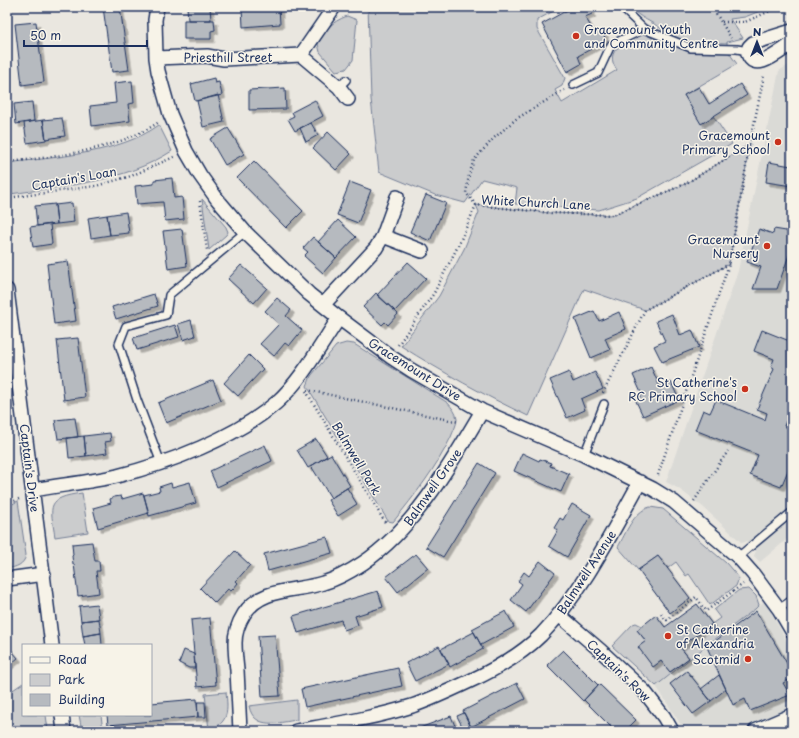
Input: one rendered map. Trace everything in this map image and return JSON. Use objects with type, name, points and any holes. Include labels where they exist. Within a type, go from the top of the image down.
[{"type":"street","name":"Gracemount Drive","points":[[157,7],[155,20],[156,58],[158,71],[170,114],[186,151],[200,175],[217,199],[245,232],[309,294],[391,357],[482,411],[584,455],[640,482],[674,502],[738,557],[753,574],[779,609],[792,631]]},
{"type":"street","points":[[334,7],[301,55],[343,83],[348,99]]},
{"type":"street","points":[[792,31],[753,43],[742,50],[753,61],[759,63],[792,44]]},
{"type":"street","name":"Priesthill Street","points":[[156,58],[207,56],[224,59],[301,55]]},
{"type":"street","points":[[323,305],[376,248],[383,236],[397,197]]},
{"type":"street","points":[[383,236],[422,251]]},
{"type":"street","name":"Captain's Drive","points":[[7,290],[52,644]]},
{"type":"street","points":[[33,490],[116,476],[161,463],[220,439],[250,423],[276,403],[296,381],[339,318]]},
{"type":"street","name":"Balmwell Grove","points":[[240,731],[235,643],[238,628],[243,615],[251,605],[261,597],[323,583],[340,576],[364,562],[383,548],[410,520],[432,491],[482,411]]},
{"type":"street","name":"Balmwell Avenue","points":[[296,731],[376,715],[412,706],[484,674],[524,650],[558,615],[593,564],[640,482]]},
{"type":"street","points":[[7,579],[44,574]]},
{"type":"street","name":"Captain's Row","points":[[558,615],[601,650],[644,691],[664,717],[672,731]]},
{"type":"street","points":[[755,731],[792,715]]},
{"type":"street","points":[[62,716],[64,731]]},
{"type":"lane","points":[[623,9],[644,29],[691,48],[742,50]]},
{"type":"lane","points":[[572,85],[598,73],[611,45],[644,29]]},
{"type":"lane","points":[[161,463],[137,400],[119,344],[126,326],[166,315],[169,295],[245,232]]},
{"type":"lane","points":[[584,455],[604,404]]},
{"type":"lane","points":[[738,557],[792,512]]},
{"type":"lane","points":[[779,609],[792,600]]},
{"type":"path","points":[[712,7],[742,50]]},
{"type":"path","points":[[722,22],[745,22],[777,7]]},
{"type":"path","points":[[653,489],[729,264],[766,60]]},
{"type":"path","points":[[476,206],[466,193],[469,175],[474,160],[494,138],[516,119],[572,85]]},
{"type":"path","points":[[7,162],[72,152],[116,143],[150,128],[170,114]]},
{"type":"path","name":"White Church Lane","points":[[391,357],[398,344],[434,293],[459,244],[476,206],[550,213],[613,214],[685,184],[750,144]]},
{"type":"path","name":"Captain's Loan","points":[[7,198],[96,186],[131,176],[186,151]]},
{"type":"path","points":[[200,175],[200,194],[208,262]]},
{"type":"path","points":[[604,404],[603,394],[645,310],[729,264]]},
{"type":"path","name":"Balmwell Park","points":[[394,537],[305,389],[456,422],[472,428]]},
{"type":"path","points":[[694,501],[728,452]]},
{"type":"path","points":[[661,614],[667,620],[696,597],[706,611],[753,574]]},
{"type":"shaded area","name":"St Catherine's RC Primary School","points":[[792,63],[792,535],[760,562],[754,556],[756,550],[747,541],[742,543],[703,507],[679,489],[666,482],[738,271],[779,71]]},
{"type":"shaded area","points":[[765,601],[792,651],[792,731],[685,731],[656,686]]},
{"type":"green space","points":[[368,7],[561,7],[537,20],[537,29],[565,78],[562,86],[555,90],[562,103],[617,70],[613,63],[612,57],[618,47],[643,33],[652,38],[664,31],[642,17],[631,7],[770,7],[745,17],[730,19],[743,38],[727,42],[727,50],[737,64],[684,95],[701,123],[714,117],[732,144],[637,198],[599,210],[515,204],[517,188],[482,179],[465,203],[435,195],[379,172],[371,99]]},
{"type":"green space","points":[[347,16],[357,20],[353,60],[346,69],[336,71],[320,52],[318,44],[330,27],[337,21]]},
{"type":"green space","points":[[159,125],[172,151],[154,161],[134,170],[94,181],[10,194],[7,163],[86,153],[106,148],[143,135]]},
{"type":"green space","points":[[750,144],[729,264],[645,310],[584,289],[528,416],[463,383],[401,346],[439,296],[464,249],[479,212],[476,205],[550,213],[613,215],[685,184]]},
{"type":"green space","points":[[202,199],[226,227],[228,232],[209,250]]},
{"type":"green space","points":[[346,343],[354,344],[448,403],[454,410],[457,419],[455,428],[439,460],[393,522],[388,521],[307,386],[311,376],[336,346]]},
{"type":"green space","points":[[82,493],[88,532],[55,537],[52,517],[53,505],[62,497]]},
{"type":"green space","points":[[18,501],[26,555],[21,563],[7,569],[7,507]]},
{"type":"green space","points":[[650,507],[663,509],[726,563],[739,578],[736,586],[710,605],[689,574],[686,576],[676,562],[668,568],[658,556],[638,570],[618,547],[627,530],[639,513]]},
{"type":"green space","points":[[749,589],[756,596],[759,605],[656,686],[612,646],[633,624],[636,623],[642,626],[637,630],[646,641],[653,667],[661,661],[670,672],[689,658],[680,647],[720,618],[714,610],[739,590]]},
{"type":"green space","points":[[22,684],[22,716],[46,716],[48,730],[7,731],[7,694]]},
{"type":"green space","points":[[226,692],[226,716],[220,724],[209,730],[205,694]]},
{"type":"green space","points":[[297,700],[297,720],[276,723],[262,722],[256,719],[249,706]]},
{"type":"green space","points":[[79,716],[101,716],[103,731],[82,731]]},
{"type":"building","points":[[103,7],[120,7],[129,70],[112,72]]},
{"type":"building","points":[[187,7],[210,7],[211,20],[188,20]]},
{"type":"building","points":[[242,7],[279,7],[280,24],[243,27]]},
{"type":"building","name":"Gracemount Youth and Community Centre","points":[[573,7],[591,7],[592,14],[585,17],[595,33],[598,31],[605,33],[602,43],[578,56],[581,64],[567,72],[542,24]]},
{"type":"building","points":[[184,20],[214,20],[215,30],[211,31],[211,39],[184,39]]},
{"type":"building","points":[[36,22],[44,82],[22,85],[15,24]]},
{"type":"building","points":[[214,78],[215,83],[219,82],[222,95],[195,101],[191,84]]},
{"type":"building","points":[[132,81],[134,103],[128,104],[130,121],[92,126],[90,106],[116,103],[114,83]]},
{"type":"building","points":[[740,84],[747,95],[701,124],[684,95],[699,87],[709,104]]},
{"type":"building","points":[[285,88],[286,109],[249,110],[249,90]]},
{"type":"building","points":[[218,95],[224,122],[203,127],[197,101]]},
{"type":"building","points":[[315,100],[323,116],[295,131],[288,119],[294,116],[292,112]]},
{"type":"building","points":[[32,102],[34,121],[16,124],[14,104]]},
{"type":"building","points":[[62,118],[65,136],[46,139],[43,120]]},
{"type":"building","points":[[43,120],[46,140],[27,143],[24,123]]},
{"type":"building","points":[[311,123],[318,135],[306,142],[300,128]]},
{"type":"building","points":[[228,128],[244,154],[225,165],[210,139]]},
{"type":"building","points":[[328,132],[351,154],[336,170],[313,148]]},
{"type":"building","points":[[792,159],[792,186],[766,182],[769,162],[791,166]]},
{"type":"building","points":[[254,161],[303,211],[286,228],[237,178]]},
{"type":"building","points":[[172,178],[174,198],[182,197],[184,219],[165,221],[163,202],[137,204],[135,186],[154,184],[154,180]]},
{"type":"building","points":[[350,182],[371,190],[358,223],[337,215]]},
{"type":"building","points":[[426,195],[446,203],[430,241],[410,232]]},
{"type":"building","points":[[72,203],[74,222],[57,224],[55,205]]},
{"type":"building","points":[[55,204],[57,224],[37,226],[35,206]]},
{"type":"building","points":[[126,212],[129,233],[110,235],[107,215]]},
{"type":"building","points":[[107,215],[110,235],[91,238],[88,218]]},
{"type":"building","points":[[338,220],[356,237],[336,258],[318,242]]},
{"type":"building","points":[[50,224],[52,244],[33,247],[30,227]]},
{"type":"building","points":[[182,229],[187,266],[168,269],[163,231]]},
{"type":"building","points":[[759,229],[773,234],[774,229],[792,232],[792,256],[789,255],[777,289],[753,289],[761,267],[747,262]]},
{"type":"building","points":[[313,237],[336,258],[323,273],[304,256],[308,252],[303,248]]},
{"type":"building","points":[[68,261],[76,321],[54,324],[47,264]]},
{"type":"building","points":[[408,262],[426,278],[395,311],[377,295]]},
{"type":"building","points":[[241,265],[267,288],[254,303],[228,279]]},
{"type":"building","points":[[376,293],[398,314],[388,325],[385,322],[382,325],[363,307]]},
{"type":"building","points":[[154,294],[158,306],[116,319],[112,307]]},
{"type":"building","points":[[277,298],[291,310],[286,316],[302,330],[289,346],[285,343],[274,356],[260,344],[279,324],[265,311]]},
{"type":"building","points":[[594,311],[599,321],[619,312],[626,329],[605,338],[610,350],[591,358],[575,319]]},
{"type":"building","points":[[672,314],[680,335],[692,330],[699,347],[662,362],[654,346],[665,341],[656,321]]},
{"type":"building","points":[[191,320],[195,336],[183,340],[178,324]]},
{"type":"building","points":[[175,325],[179,337],[137,350],[133,338]]},
{"type":"building","points":[[762,330],[792,342],[792,424],[786,421],[784,426],[792,430],[792,469],[789,468],[781,487],[750,475],[758,455],[695,430],[703,410],[710,413],[716,400],[765,420],[767,413],[757,409],[774,369],[771,367],[774,359],[754,351]]},
{"type":"building","points":[[78,338],[85,397],[64,400],[57,340]]},
{"type":"building","points":[[249,355],[263,369],[238,396],[224,383]]},
{"type":"building","points":[[651,367],[660,387],[671,382],[679,400],[643,416],[635,399],[642,395],[633,375]]},
{"type":"building","points":[[569,372],[573,382],[595,372],[603,389],[581,399],[585,410],[567,418],[550,380]]},
{"type":"building","points":[[213,380],[221,400],[166,423],[158,403]]},
{"type":"building","points":[[75,418],[78,437],[58,439],[55,420]]},
{"type":"building","points":[[110,433],[111,441],[105,442],[107,453],[86,456],[84,436]]},
{"type":"building","points":[[84,436],[86,456],[69,458],[67,438]]},
{"type":"building","points":[[316,439],[327,456],[308,468],[297,450]]},
{"type":"building","points":[[265,445],[272,461],[217,487],[210,471]]},
{"type":"building","points":[[522,453],[539,461],[540,459],[551,463],[550,466],[569,474],[561,492],[514,471]]},
{"type":"building","points":[[331,454],[350,486],[331,498],[311,466]]},
{"type":"building","points":[[479,463],[495,473],[443,557],[426,547]]},
{"type":"building","points":[[190,482],[196,503],[149,516],[144,495],[160,491],[159,487],[171,483],[172,487]]},
{"type":"building","points":[[347,488],[357,504],[338,516],[328,500]]},
{"type":"building","points":[[143,493],[149,513],[98,528],[93,508],[111,503],[110,499],[114,497],[121,496],[122,499]]},
{"type":"building","points":[[572,504],[591,515],[567,557],[549,546],[558,530],[554,528],[560,518],[563,520]]},
{"type":"building","points":[[327,537],[332,553],[268,571],[264,554]]},
{"type":"building","points":[[92,542],[95,561],[99,561],[100,571],[96,571],[99,593],[78,596],[72,556],[72,544]]},
{"type":"building","points":[[235,551],[250,565],[236,581],[238,583],[234,588],[231,591],[228,589],[215,603],[200,588]]},
{"type":"building","points":[[416,554],[428,568],[398,592],[386,577]]},
{"type":"building","points":[[658,556],[690,598],[670,613],[638,570]]},
{"type":"building","points":[[540,561],[555,573],[526,612],[511,600],[522,584],[518,581],[524,572],[529,576]]},
{"type":"building","points":[[378,591],[383,607],[355,616],[358,625],[344,630],[341,620],[298,633],[293,616]]},
{"type":"building","points":[[97,604],[99,619],[81,621],[79,606]]},
{"type":"building","name":"St Catherine of Alexandria","points":[[697,604],[712,624],[680,647],[689,658],[670,672],[661,661],[653,667],[638,647],[646,641],[637,630],[656,615],[665,627]]},
{"type":"building","points":[[506,611],[514,627],[481,645],[472,629]]},
{"type":"building","name":"Scotmid","points":[[756,611],[792,672],[792,678],[783,683],[790,695],[750,711],[745,699],[733,705],[707,647]]},
{"type":"building","points":[[210,618],[216,685],[197,687],[191,620]]},
{"type":"building","points":[[99,619],[101,633],[83,636],[81,621]]},
{"type":"building","points":[[474,632],[483,649],[450,667],[441,649]]},
{"type":"building","points":[[101,633],[102,644],[85,644],[83,636]]},
{"type":"building","points":[[275,635],[280,696],[262,697],[258,636]]},
{"type":"building","points":[[7,645],[18,658],[7,667]]},
{"type":"building","points":[[439,646],[449,664],[415,681],[406,663]]},
{"type":"building","points":[[184,650],[194,654],[195,668],[189,668],[179,663]]},
{"type":"building","points":[[563,650],[598,685],[583,701],[547,665]]},
{"type":"building","points":[[398,668],[402,686],[305,707],[301,689]]},
{"type":"building","points":[[687,671],[711,701],[693,714],[670,684]]},
{"type":"building","points":[[719,675],[726,689],[711,701],[701,689]]},
{"type":"building","points":[[517,683],[525,699],[471,727],[463,711]]},
{"type":"building","points":[[599,684],[636,720],[625,731],[615,731],[584,700]]},
{"type":"building","points":[[197,699],[198,717],[108,725],[107,716],[152,716],[152,703]]},
{"type":"building","points":[[197,702],[205,702],[206,717],[198,717]]},
{"type":"building","points":[[464,713],[471,727],[464,730],[457,716]]},
{"type":"building","points":[[451,716],[457,731],[411,731],[425,726]]},
{"type":"place","name":"Gracemount Youth and Community Centre","points":[[576,36]]},
{"type":"place","name":"Gracemount Primary School","points":[[778,142]]},
{"type":"place","name":"Gracemount Nursery","points":[[767,246]]},
{"type":"place","name":"St Catherine's RC Primary School","points":[[745,389]]},
{"type":"place","name":"St Catherine of Alexandria","points":[[668,636]]},
{"type":"place","name":"Scotmid","points":[[748,659]]}]
